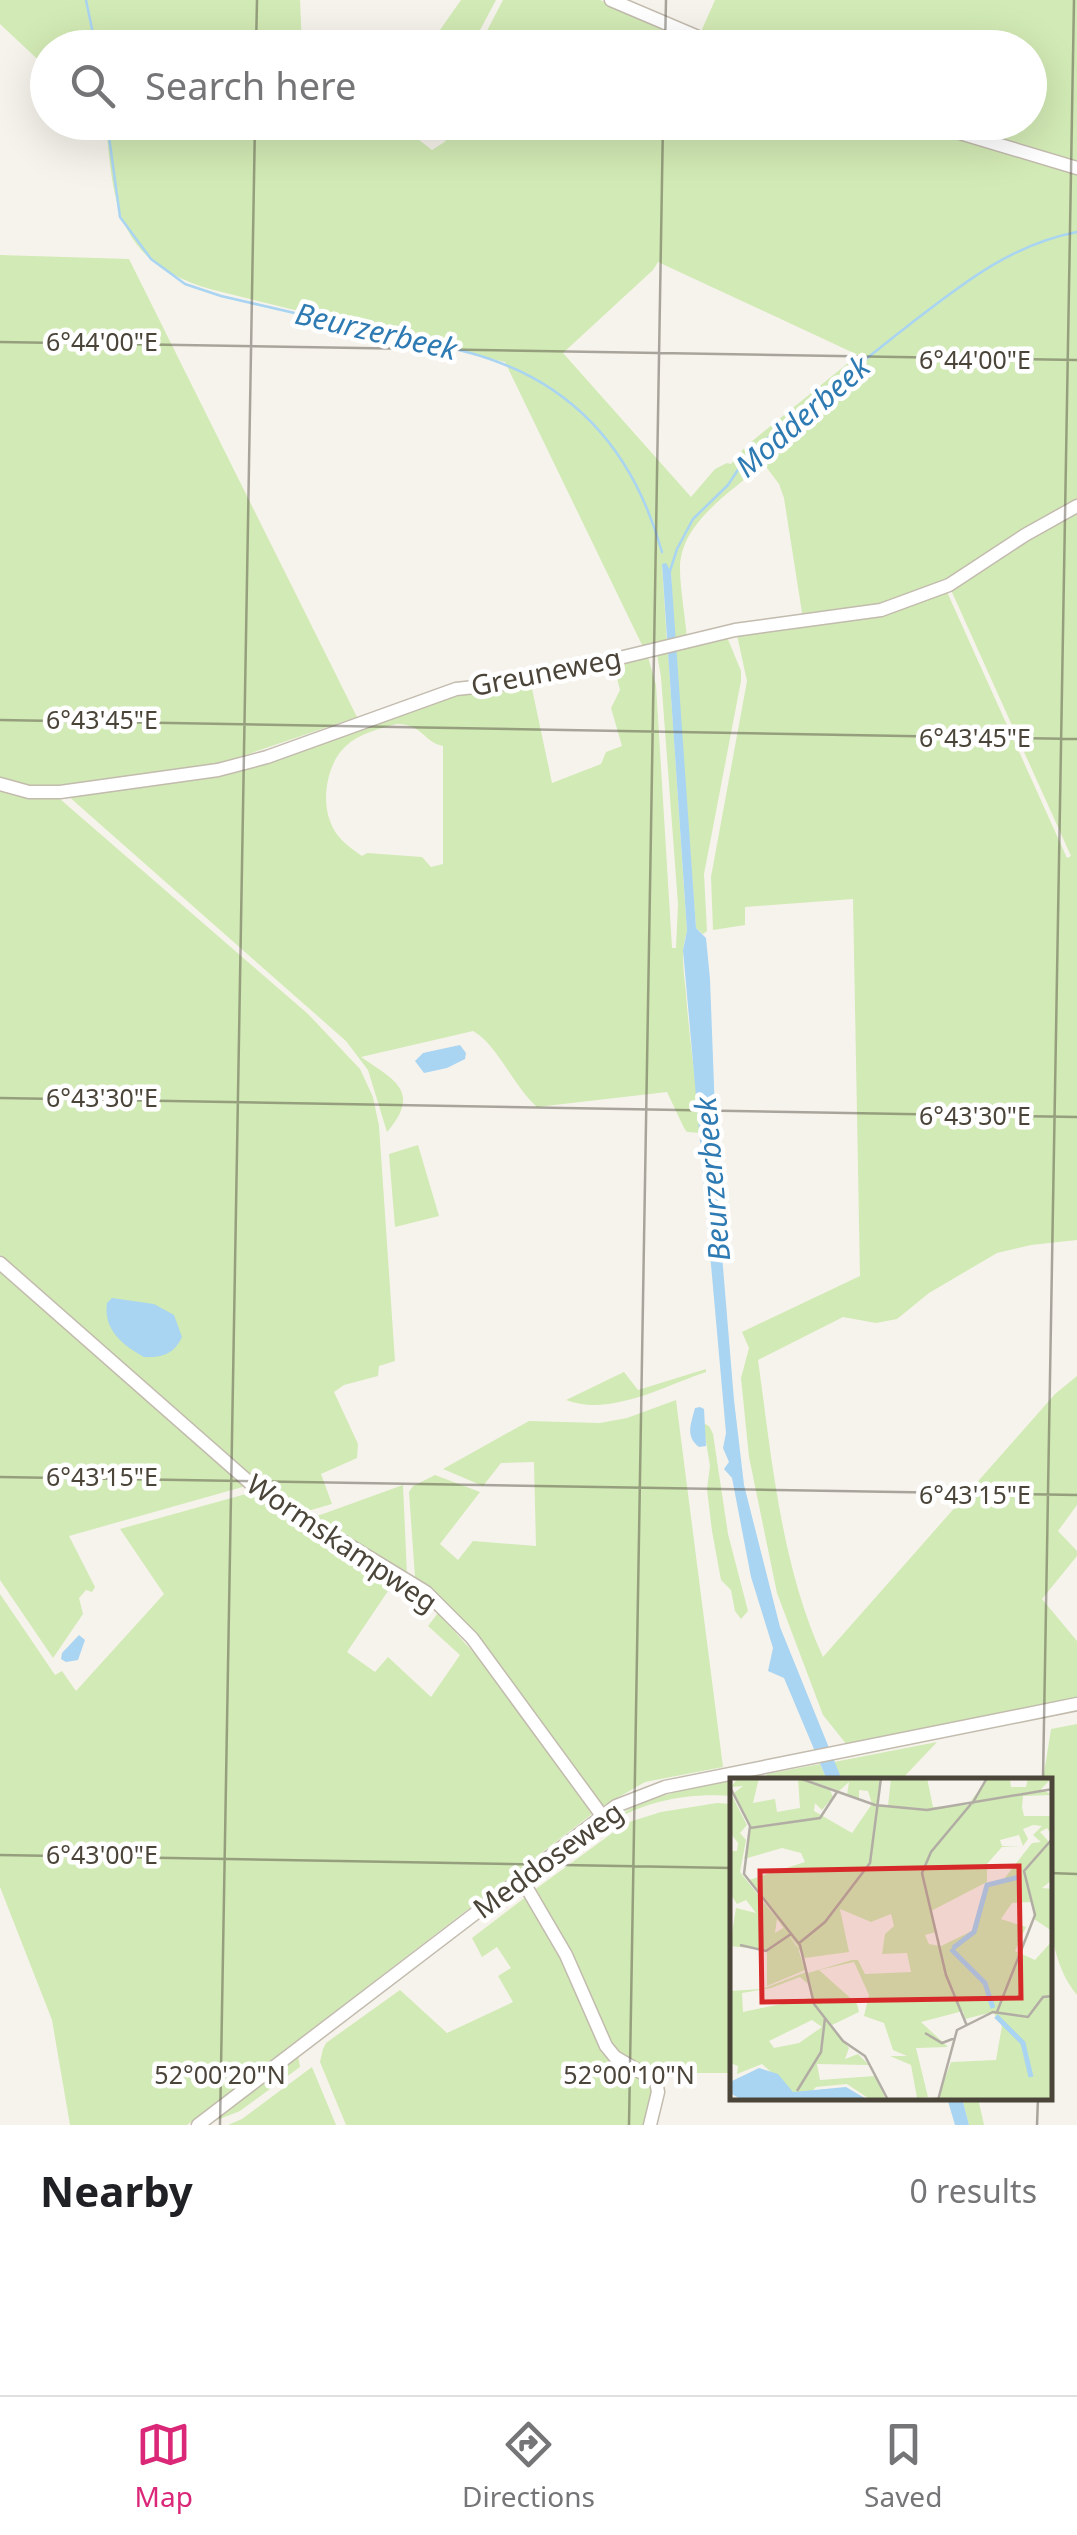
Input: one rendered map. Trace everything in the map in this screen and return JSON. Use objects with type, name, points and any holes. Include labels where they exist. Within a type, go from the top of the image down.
[{"type":"street","points":[[611,0],[682,30]]},
{"type":"street","points":[[983,140],[1077,168]]},
{"type":"street","name":"Greuneweg","points":[[0,784],[29,792],[60,792],[218,770],[267,757],[436,694],[520,682],[735,630],[881,610],[965,576],[1024,535],[1077,506]]},
{"type":"street","name":"Wormskampweg","points":[[0,1263],[257,1489],[426,1592],[472,1638],[603,1817]]},
{"type":"street","name":"Meddoseweg","points":[[198,2125],[521,1878],[640,1794],[1077,1704]]},
{"type":"street","points":[[521,1878],[566,1955],[606,2046],[619,2060],[656,2081],[658,2092],[650,2125]]},
{"type":"green space","points":[[0,0],[300,0],[301,30],[30,30],[30,52],[0,24]]},
{"type":"green space","points":[[461,0],[496,0],[480,30],[440,30]]},
{"type":"green space","points":[[503,0],[600,0],[670,30],[487,30]]},
{"type":"green space","points":[[715,0],[1077,0],[1077,166],[988,140],[1047,140],[1047,30],[702,30]]},
{"type":"green space","points":[[108,140],[419,140],[432,150],[446,141],[968,140],[1077,172],[1077,503],[923,598],[803,619],[784,498],[764,464],[711,508],[689,536],[680,567],[687,639],[675,641],[671,572],[662,565],[667,642],[643,647],[505,362],[210,289],[180,278],[156,264],[126,228],[112,181]],"holes":[[[658,262],[858,355],[746,446],[731,464],[715,469],[691,497],[563,353]]]},
{"type":"green space","points":[[0,255],[129,259],[357,717],[216,765],[40,789],[0,781]]},
{"type":"green space","points":[[1077,511],[1077,1240],[997,1253],[929,1293],[897,1319],[876,1323],[843,1317],[758,1360],[788,1549],[823,1657],[1055,1394],[1077,1376],[1077,1505],[1058,1531],[1077,1551],[1077,1556],[1042,1599],[1077,1641],[1077,1698],[847,1745],[823,1715],[777,1593],[749,1457],[741,1378],[749,1348],[742,1332],[860,1276],[853,899],[745,907],[745,925],[713,930],[711,877],[747,681],[737,635],[892,613],[947,592],[1067,858],[1071,856],[951,590]]},
{"type":"green space","points":[[727,637],[741,671],[741,681],[704,874],[707,931],[703,934],[696,928],[675,649]]},
{"type":"green space","points":[[668,651],[687,932],[684,970],[701,1133],[687,1132],[667,1092],[537,1107],[490,1046],[473,1031],[361,1057],[393,1080],[403,1096],[397,1118],[387,1132],[368,1070],[346,1041],[67,795],[170,783],[437,699],[531,684],[552,783],[601,764],[606,752],[622,746],[611,708],[620,690],[614,666],[648,657],[656,685],[672,948],[676,948],[678,904],[657,654]],"holes":[[[397,724],[443,746],[443,864],[431,867],[422,857],[367,853],[362,856],[339,837],[327,812],[328,781],[340,753],[363,735]]]},
{"type":"green space","points":[[0,790],[60,799],[308,1014],[360,1069],[373,1097],[379,1126],[395,1361],[379,1366],[378,1376],[344,1385],[334,1392],[358,1444],[357,1458],[321,1474],[332,1504],[304,1512],[263,1487],[0,1255]]},
{"type":"green space","points":[[418,1145],[439,1216],[395,1227],[389,1154]]},
{"type":"green space","points":[[0,1270],[246,1486],[69,1536],[95,1587],[79,1598],[83,1614],[53,1658],[0,1580]]},
{"type":"green space","points":[[706,1369],[619,1402],[601,1405],[566,1400],[624,1372],[638,1390]]},
{"type":"green space","points":[[676,1400],[723,1767],[645,1782],[603,1806],[415,1577],[409,1492],[435,1475],[480,1492],[440,1544],[458,1560],[473,1541],[536,1546],[534,1462],[501,1463],[483,1486],[443,1469],[529,1421],[600,1423],[627,1418]]},
{"type":"green space","points":[[703,1423],[713,1434],[728,1534],[748,1611],[741,1619],[735,1611],[731,1590],[721,1580],[707,1489],[710,1466]]},
{"type":"green space","points":[[403,1485],[407,1575],[309,1519]]},
{"type":"green space","points":[[253,1492],[404,1585],[400,1594],[390,1588],[347,1652],[375,1672],[388,1657],[431,1697],[460,1655],[428,1626],[438,1613],[481,1661],[592,1814],[187,2125],[70,2125],[52,2020],[0,1887],[0,1594],[55,1675],[62,1671],[76,1691],[164,1594],[120,1529]]},
{"type":"green space","points":[[1077,1724],[1077,1995],[1064,1974],[1052,1933],[1052,1778],[1043,1778],[1051,1729]]},
{"type":"green space","points":[[937,1742],[903,1778],[841,1778],[834,1762]]},
{"type":"green space","points":[[820,1764],[826,1778],[766,1778],[767,1774]]},
{"type":"green space","points":[[730,1780],[730,1796],[669,1800],[609,1821],[653,1799]]},
{"type":"green space","points":[[730,1804],[730,2073],[651,2073],[618,2057],[533,1891],[626,1823],[661,1812]]},
{"type":"green space","points":[[527,1896],[601,2043],[650,2080],[654,2090],[647,2125],[346,2125],[320,2062],[326,2043],[400,1990],[447,2033],[513,2002],[498,1976],[511,1968],[497,1947],[482,1957],[472,1938]]},
{"type":"green space","points":[[298,2056],[300,2067],[240,2111],[212,2122]]},
{"type":"green space","points":[[312,2067],[336,2125],[228,2125],[242,2119]]},
{"type":"green space","points":[[963,2100],[978,2100],[984,2125],[969,2125]]},
{"type":"water","name":"Beurzerbeek","points":[[666,563],[671,572],[696,928],[706,938],[710,979],[719,1219],[744,1485],[780,1627],[841,1778],[826,1778],[784,1678],[768,1671],[773,1648],[751,1577],[732,1478],[724,1469],[729,1462],[723,1448],[726,1433],[683,950],[687,931],[662,564]]},
{"type":"water","points":[[460,1045],[465,1059],[447,1068],[424,1073],[415,1061],[423,1053]]},
{"type":"water","points":[[112,1298],[154,1304],[174,1315],[182,1337],[179,1343],[162,1356],[144,1357],[136,1352],[111,1328],[107,1303]]},
{"type":"water","points":[[695,1408],[704,1409],[706,1446],[699,1447],[690,1429]]},
{"type":"water","points":[[79,1635],[85,1640],[78,1660],[61,1659],[62,1653]]},
{"type":"water","points":[[948,2100],[963,2100],[969,2125],[955,2125]]},
{"type":"waterway","name":"Beurzerbeek","points":[[86,0],[92,30]]},
{"type":"waterway","name":"Beurzerbeek","points":[[109,140],[120,217],[151,259],[185,284],[221,296],[460,350],[529,376],[557,393],[604,436],[638,489],[662,552]]},
{"type":"waterway","name":"Modderbeek","points":[[670,571],[693,519],[728,485],[745,459],[763,442],[968,281],[1030,246],[1077,232]]}]
